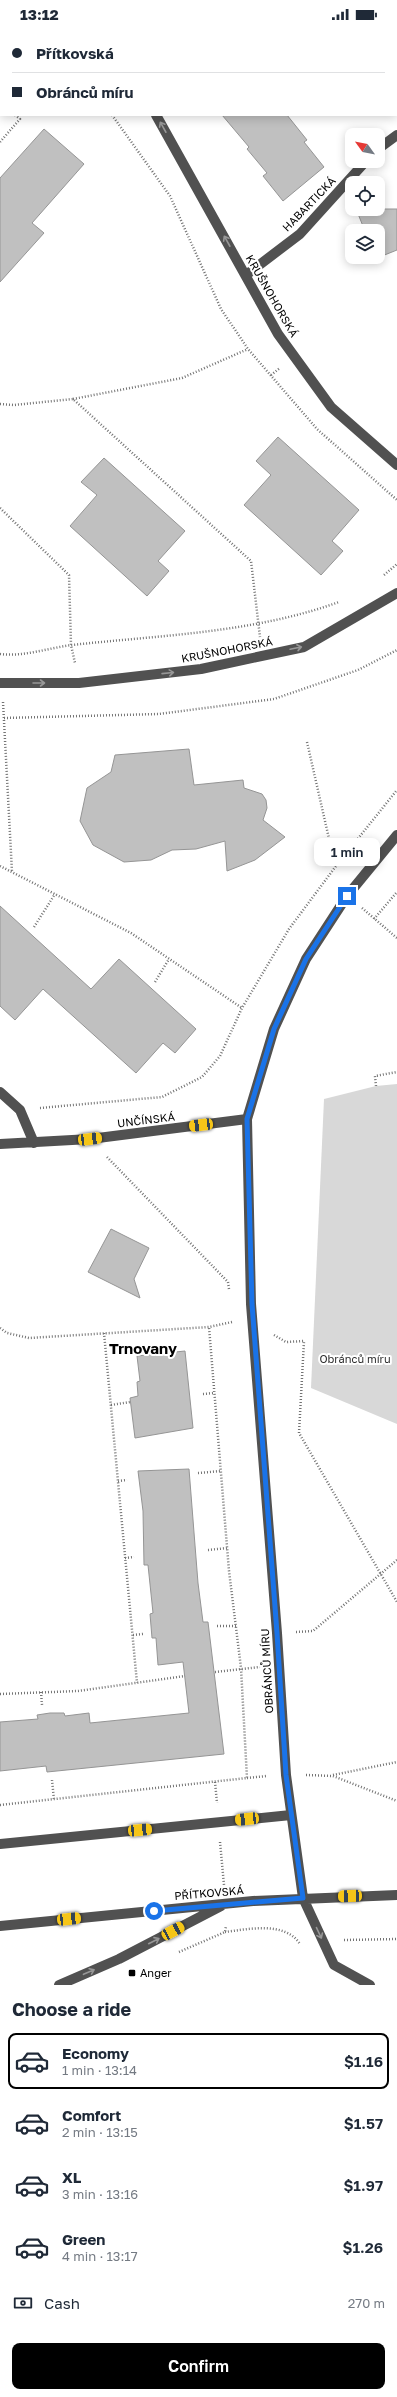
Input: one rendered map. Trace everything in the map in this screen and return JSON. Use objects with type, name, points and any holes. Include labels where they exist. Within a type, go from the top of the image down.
[{"type":"street","name":"KRUŠNOHORSKÁ","points":[[157,116],[278,334],[331,407],[397,465]]},
{"type":"street","points":[[385,144],[397,135]]},
{"type":"street","name":"HABARTICKÁ","points":[[246,275],[300,234],[360,168]]},
{"type":"street","name":"KRUŠNOHORSKÁ","points":[[0,683],[79,683],[201,669],[304,647],[397,593]]},
{"type":"street","name":"OBRÁNCŮ MÍRU","points":[[370,1985],[334,1965],[303,1898],[291,1815],[286,1775],[277,1633],[252,1304],[247,1119],[274,1029],[306,959],[347,896],[397,835]]},
{"type":"street","points":[[0,1092],[20,1110],[34,1143]]},
{"type":"street","name":"UNČÍNSKÁ","points":[[0,1144],[90,1139],[247,1119]]},
{"type":"street","points":[[0,1844],[291,1815]]},
{"type":"street","name":"PŘÍTKOVSKÁ","points":[[0,1926],[226,1904],[303,1898],[397,1895]]},
{"type":"street","points":[[59,1985],[119,1959],[226,1904]]},
{"type":"path","points":[[0,142],[20,119],[16,116]]},
{"type":"path","points":[[113,116],[170,196],[221,309],[248,349],[317,429],[397,500]]},
{"type":"path","points":[[0,404],[14,405],[73,399],[182,378],[248,349]]},
{"type":"path","points":[[73,399],[251,561],[262,656]]},
{"type":"path","points":[[0,508],[69,574],[71,645],[79,683]]},
{"type":"path","points":[[379,580],[397,564]]},
{"type":"path","points":[[0,654],[11,656],[71,645],[196,633],[259,624],[315,611],[342,601]]},
{"type":"path","points":[[12,872],[4,718],[159,714],[274,699],[358,670],[397,650]]},
{"type":"path","points":[[307,742],[336,866]]},
{"type":"path","points":[[20,1110],[162,1097],[202,1077],[220,1056],[242,1008],[289,929],[336,866],[397,790]]},
{"type":"path","points":[[0,866],[131,934],[242,1008]]},
{"type":"path","points":[[374,919],[397,892]]},
{"type":"path","points":[[34,927],[55,894]]},
{"type":"path","points":[[347,896],[397,938]]},
{"type":"path","points":[[155,982],[169,959]]},
{"type":"path","points":[[376,1086],[375,1076],[397,1072]]},
{"type":"path","points":[[90,1139],[228,1282],[229,1294]]},
{"type":"path","points":[[0,1328],[7,1334],[29,1338],[209,1326],[232,1323],[231,1318]]},
{"type":"path","points":[[0,1805],[247,1778],[241,1668],[227,1548],[209,1326]]},
{"type":"path","points":[[104,1333],[137,1683]]},
{"type":"path","points":[[272,1334],[286,1342],[304,1341],[299,1433],[397,1602]]},
{"type":"path","points":[[203,1394],[214,1393]]},
{"type":"path","points":[[111,1405],[130,1402]]},
{"type":"path","points":[[198,1473],[221,1471]]},
{"type":"path","points":[[118,1481],[127,1480]]},
{"type":"path","points":[[208,1550],[227,1548]]},
{"type":"path","points":[[126,1558],[134,1557]]},
{"type":"path","points":[[277,1633],[313,1631],[397,1560]]},
{"type":"path","points":[[216,1626],[236,1626]]},
{"type":"path","points":[[133,1635],[143,1634]]},
{"type":"path","points":[[215,1672],[241,1668],[278,1666]]},
{"type":"path","points":[[0,1694],[78,1691],[185,1676]]},
{"type":"path","points":[[41,1692],[42,1705]]},
{"type":"path","points":[[286,1775],[333,1776],[397,1762]]},
{"type":"path","points":[[333,1776],[397,1801]]},
{"type":"path","points":[[52,1780],[54,1800]]},
{"type":"path","points":[[225,1932],[257,1928],[282,1931],[296,1937],[302,1946],[323,1940],[397,1939]]},
{"type":"green space","name":"Obránců míru","points":[[397,1084],[397,1424],[311,1388],[324,1099],[376,1086]]},
{"type":"building","points":[[223,116],[288,116],[307,140],[304,142],[324,167],[283,201],[263,176],[267,173],[247,149],[249,147]]},
{"type":"building","points":[[44,129],[84,164],[32,223],[44,233],[0,282],[0,178]]},
{"type":"building","points":[[385,209],[397,209],[397,250],[385,255],[385,224],[362,224],[359,216],[385,216]]},
{"type":"building","points":[[278,437],[359,510],[332,541],[343,551],[321,575],[244,505],[271,475],[256,461]]},
{"type":"building","points":[[104,458],[185,531],[158,561],[169,571],[147,596],[70,526],[97,495],[81,482]]},
{"type":"building","points":[[189,749],[194,785],[243,780],[244,788],[262,794],[266,800],[267,808],[263,820],[285,837],[255,860],[227,871],[225,841],[196,849],[172,850],[151,860],[124,862],[93,845],[80,821],[87,788],[111,772],[115,755]]},
{"type":"building","points":[[0,906],[91,989],[119,959],[196,1029],[175,1053],[163,1043],[136,1073],[43,989],[15,1020],[0,1006]]},
{"type":"building","points":[[111,1229],[149,1248],[134,1279],[140,1298],[88,1272]]},
{"type":"building","points":[[185,1351],[193,1428],[135,1438],[130,1398],[138,1396],[137,1382],[140,1381],[137,1356]]},
{"type":"building","points":[[189,1469],[198,1583],[203,1622],[208,1622],[224,1754],[47,1772],[46,1766],[0,1771],[0,1722],[38,1719],[37,1715],[50,1713],[64,1713],[65,1716],[89,1713],[90,1723],[189,1713],[183,1662],[158,1665],[156,1638],[152,1638],[150,1614],[153,1613],[148,1565],[144,1565],[143,1511],[138,1471]]},
{"type":"place","name":"Anger","points":[[132,1973]]},
{"type":"district","name":"Trnovany","points":[[143,1349]]},
{"type":"route","points":[[154,1911],[253,1901],[303,1898],[286,1775],[278,1666],[277,1633],[252,1304],[247,1119],[274,1029],[306,959],[347,896]]}]
